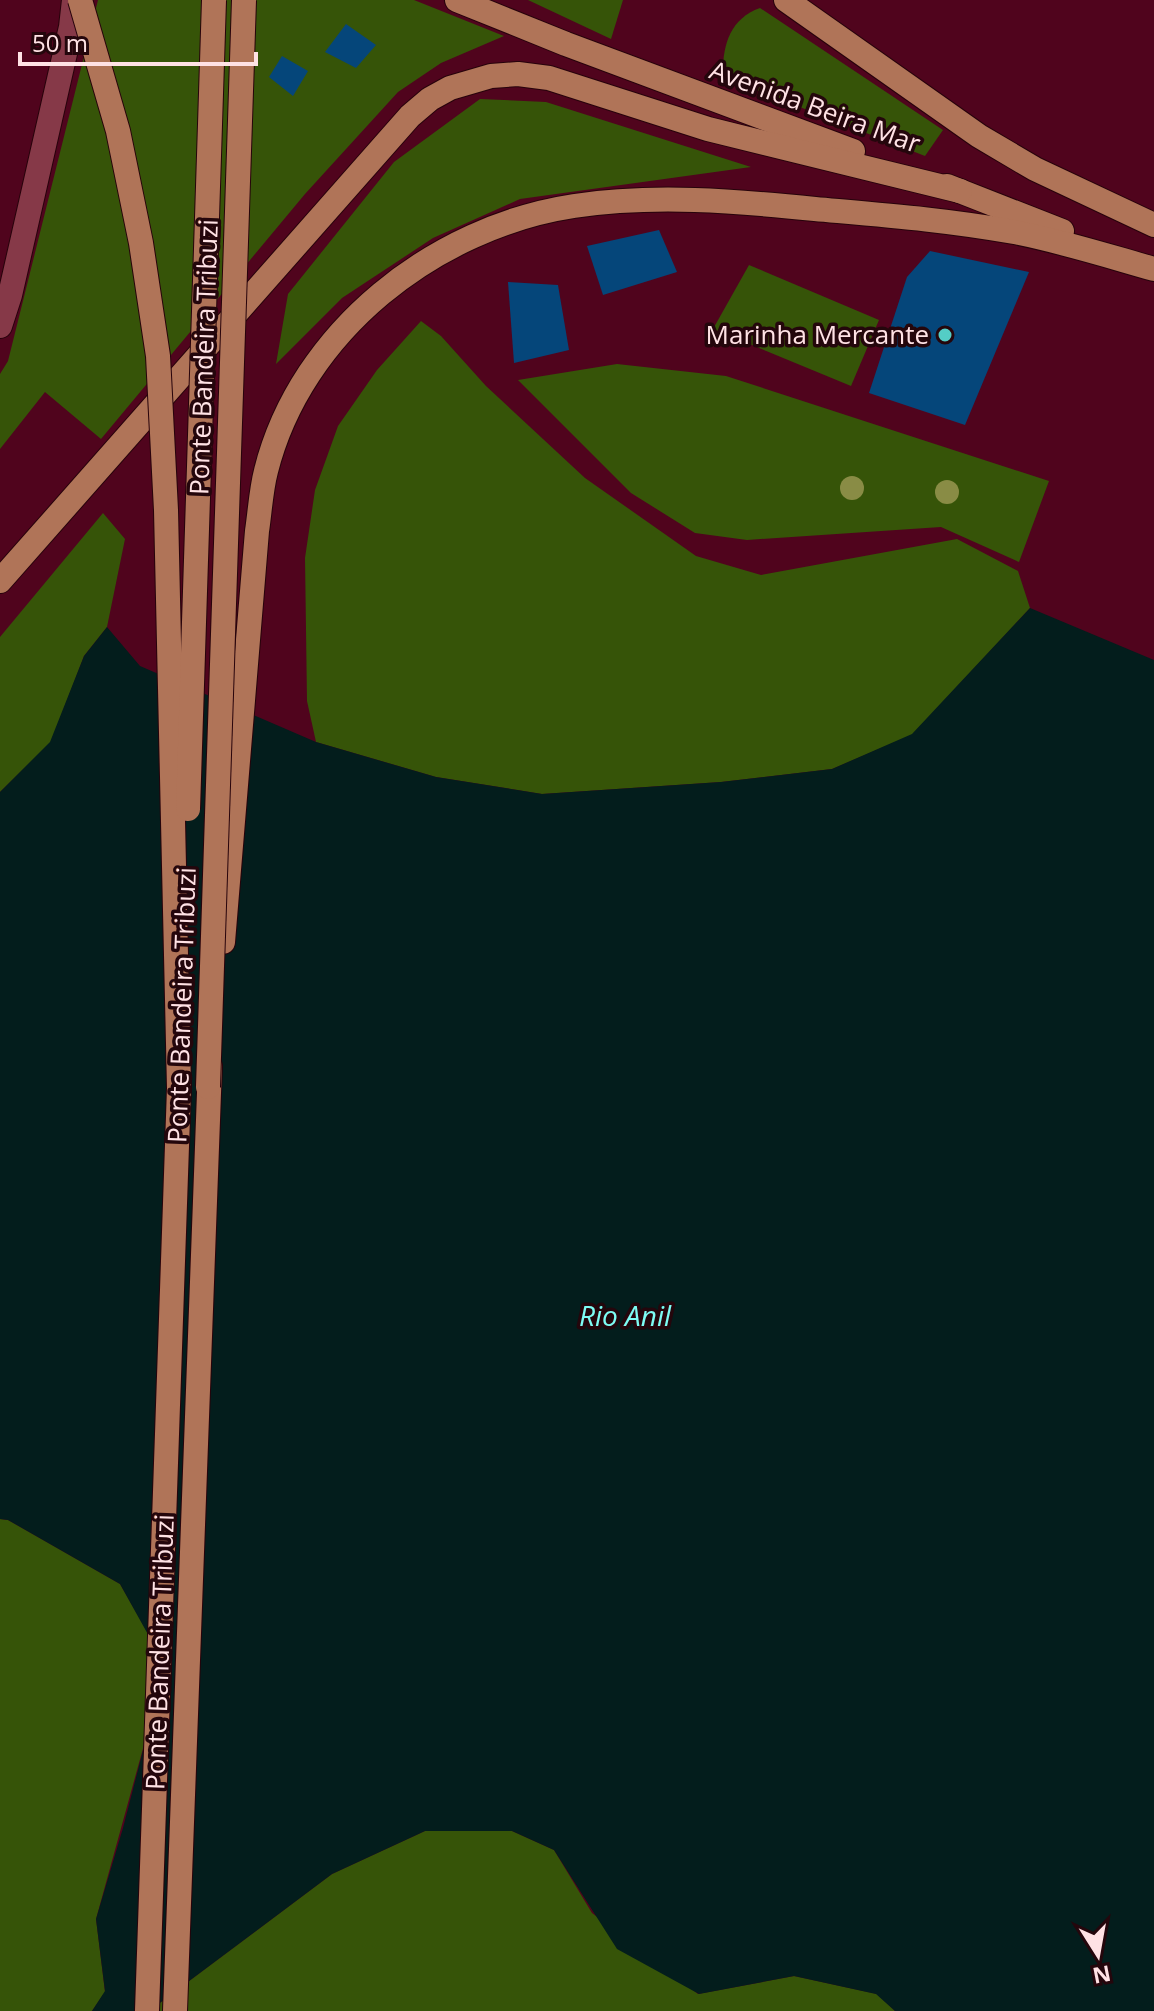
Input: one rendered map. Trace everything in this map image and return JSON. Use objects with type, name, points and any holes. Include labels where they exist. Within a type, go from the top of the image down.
[{"type":"main road","points":[[77,0],[118,131],[141,243],[158,356],[166,510],[179,1088]]},
{"type":"main road","name":"Ponte Bandeira Tribuzi","points":[[147,2011],[214,0]]},
{"type":"main road","name":"Ponte Bandeira Tribuzi","points":[[175,2011],[244,0]]},
{"type":"main road","name":"Avenida Beira Mar","points":[[457,0],[1154,268]]},
{"type":"main road","name":"Avenida Beira Mar","points":[[786,0],[979,136],[1035,169],[1154,225]]},
{"type":"main road","points":[[0,581],[410,116],[430,99],[450,88],[491,76],[518,74],[549,78],[708,129],[960,191]]},
{"type":"main road","points":[[208,1087],[231,863],[261,497],[266,470],[286,418],[312,372],[342,331],[381,293],[452,244],[491,227],[552,210],[612,202],[666,200],[759,204],[912,218],[1017,233],[1154,268]]},
{"type":"street","points":[[0,326],[77,0]]},
{"type":"green space","points":[[98,0],[414,0],[504,36],[441,63],[398,92],[305,194],[101,439],[45,392],[0,449],[0,374],[8,361]]},
{"type":"green space","points":[[528,0],[623,0],[611,39]]},
{"type":"green space","points":[[760,8],[943,130],[925,156],[723,77],[726,45],[734,27],[749,13]]},
{"type":"green space","points":[[480,99],[546,102],[751,167],[520,199],[433,238],[342,298],[276,364],[288,294],[394,162]]},
{"type":"green space","points":[[749,265],[879,320],[851,386],[713,329]]},
{"type":"green space","points":[[421,321],[441,336],[486,386],[585,478],[696,556],[761,575],[957,539],[1018,571],[1030,608],[912,735],[832,769],[721,782],[542,794],[436,777],[316,742],[307,701],[305,558],[315,490],[338,426],[377,370]]},
{"type":"green space","points":[[617,364],[726,376],[1049,481],[1019,562],[941,527],[747,540],[695,533],[631,493],[518,380]]},
{"type":"green space","points":[[103,513],[125,539],[107,627],[84,656],[51,742],[0,792],[0,637]]},
{"type":"green space","points":[[0,1519],[8,1520],[120,1584],[166,1665],[96,1919],[105,1992],[92,2011],[0,2011]]},
{"type":"green space","points":[[425,1831],[512,1831],[554,1850],[592,1913],[698,1994],[794,1976],[877,1994],[895,2011],[149,2011],[332,1874]]},
{"type":"water","name":"Rio Anil","points":[[1030,608],[1154,660],[1154,2011],[895,2011],[876,1994],[794,1976],[699,1994],[617,1949],[554,1850],[512,1831],[425,1831],[332,1874],[149,2011],[92,2011],[105,1991],[96,1919],[165,1665],[120,1584],[8,1520],[0,1519],[0,792],[50,742],[84,656],[107,627],[140,666],[316,742],[436,777],[542,794],[721,782],[832,769],[912,734]]},
{"type":"building","points":[[346,24],[376,45],[356,68],[325,52]]},
{"type":"building","points":[[282,56],[308,71],[293,96],[269,77]]},
{"type":"building","points":[[659,230],[677,272],[603,295],[587,246]]},
{"type":"building","name":"Marinha Mercante","points":[[930,251],[1029,272],[965,425],[869,393],[907,277]]},
{"type":"building","points":[[508,282],[558,285],[569,350],[514,363]]},
{"type":"place","name":"Marinha Mercante","points":[[945,335]]}]
